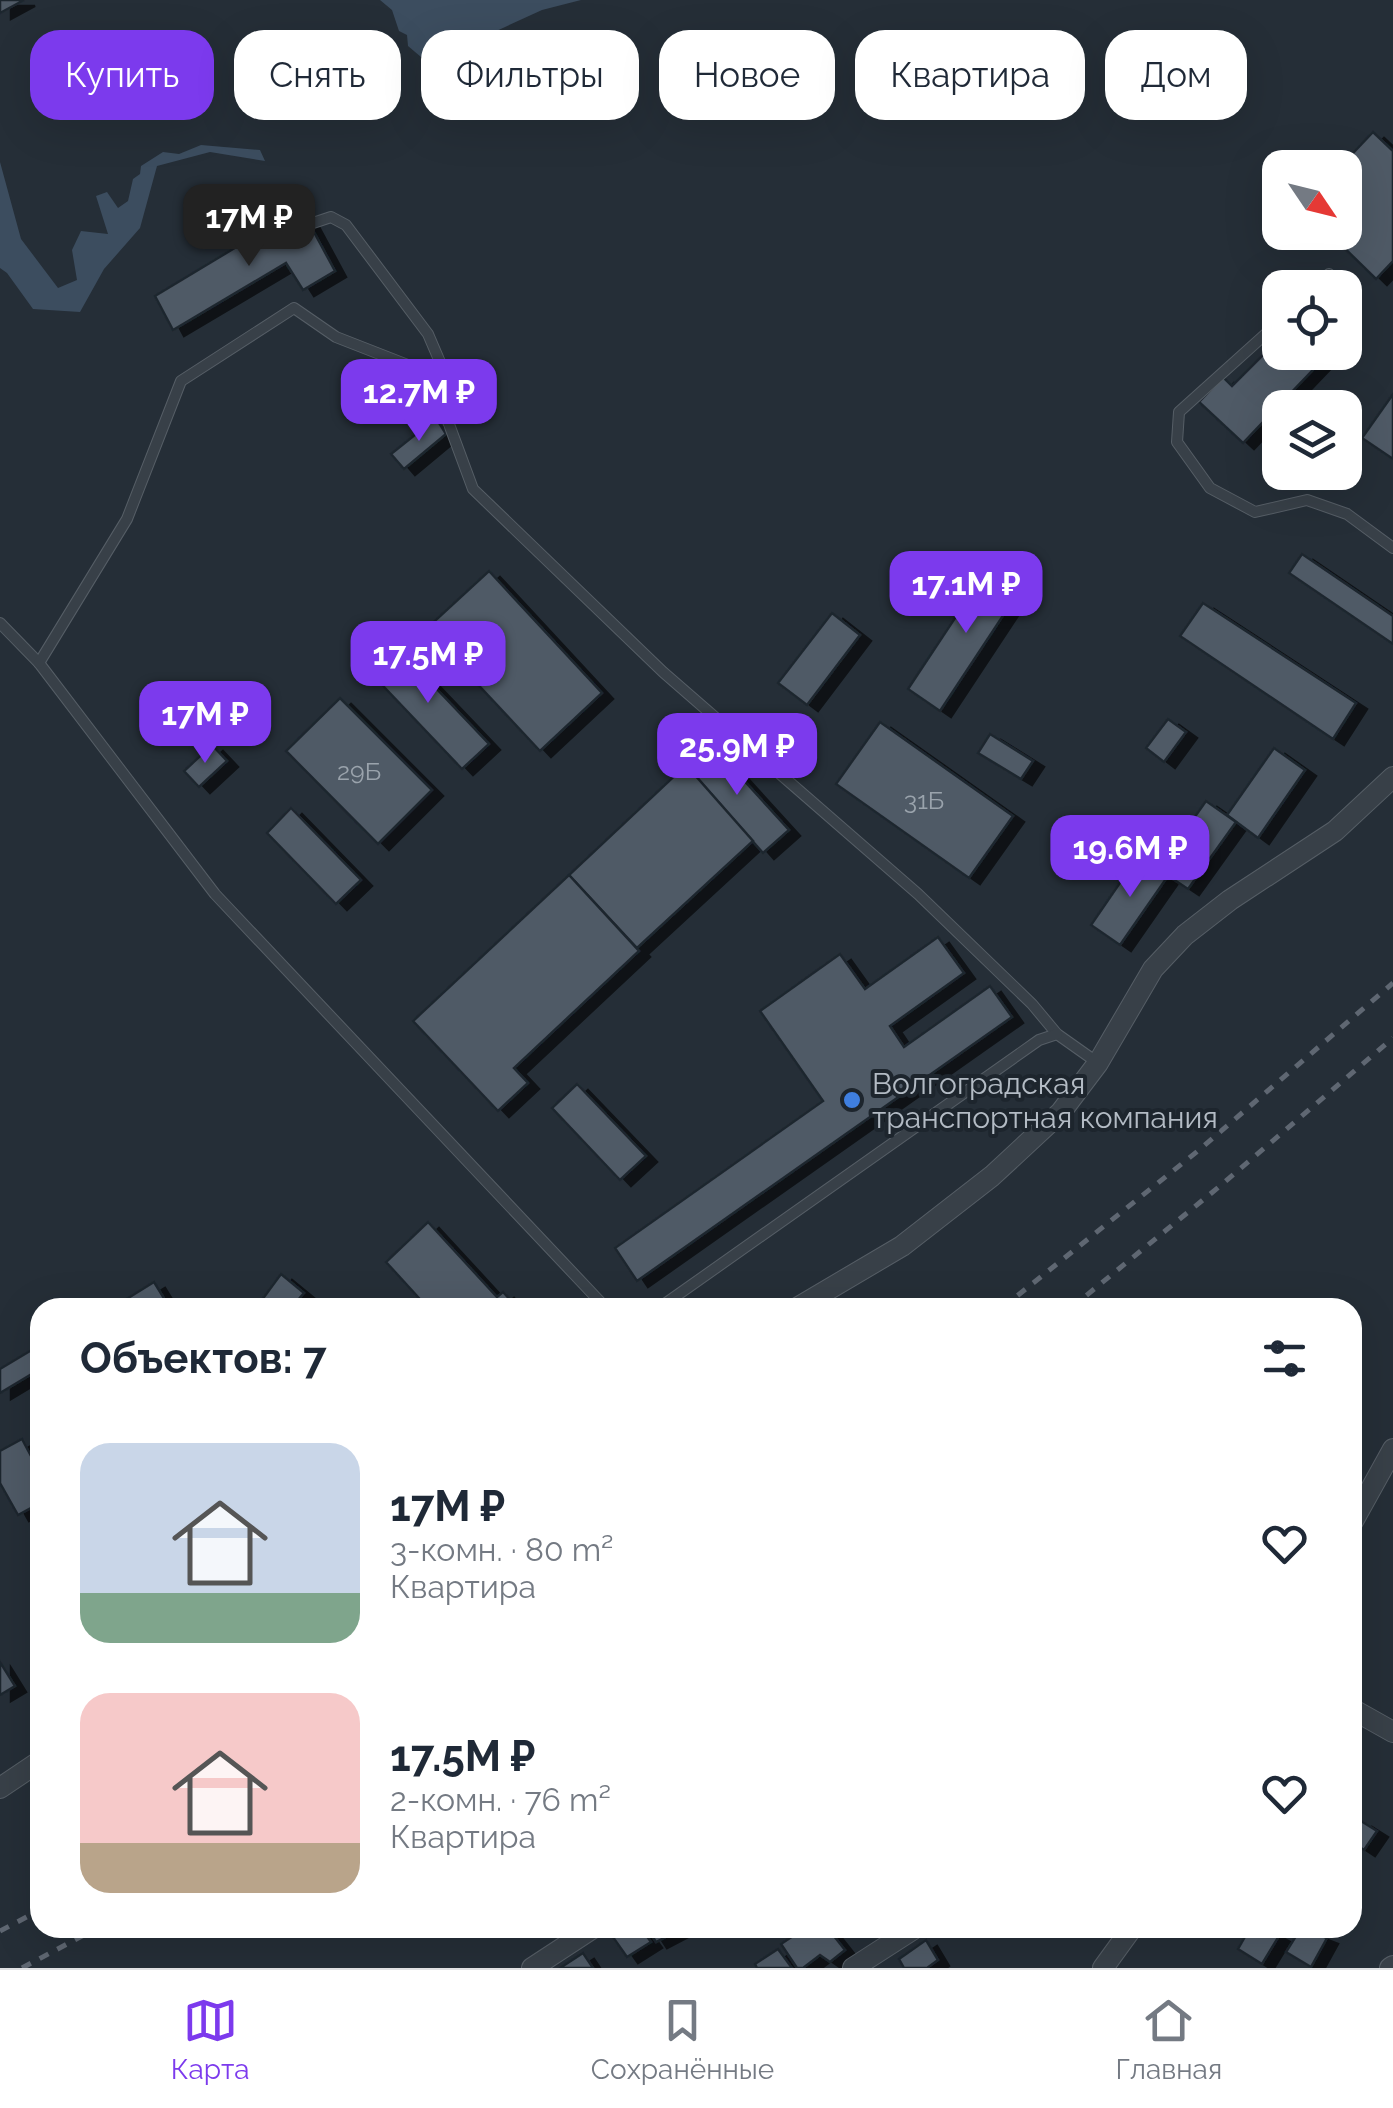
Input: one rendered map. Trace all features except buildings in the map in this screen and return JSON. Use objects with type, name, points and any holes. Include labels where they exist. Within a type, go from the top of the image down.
[{"type":"street","points":[[814,1298],[902,1246],[992,1176],[1061,1112],[1098,1063],[1153,969],[1185,935],[1230,900],[1335,831],[1393,777]]},
{"type":"street","points":[[1362,1505],[1393,1449]]},
{"type":"street","points":[[1362,1714],[1393,1732]]},
{"type":"street","points":[[0,1788],[30,1768]]},
{"type":"street","points":[[532,1968],[578,1938]]},
{"type":"street","points":[[853,1968],[900,1938]]},
{"type":"street","points":[[1103,1968],[1125,1938]]},
{"type":"lane","points":[[313,223],[331,217],[346,225],[428,334],[440,362],[443,408],[474,489],[663,672],[918,894],[1032,1004],[1057,1034],[1098,1063]]},
{"type":"lane","points":[[38,663],[127,520],[181,381],[294,308],[336,337],[441,378]]},
{"type":"lane","points":[[1262,337],[1178,412],[1176,442],[1210,488],[1254,512],[1307,500],[1348,514],[1393,548]]},
{"type":"lane","points":[[0,623],[38,663],[215,894],[597,1298]]},
{"type":"lane","points":[[672,1298],[1039,1040],[1057,1034]]},
{"type":"water","points":[[380,0],[581,0],[542,10],[498,30],[421,30],[421,57],[408,46],[407,35],[399,30],[392,10]]},
{"type":"water","points":[[201,145],[260,150],[265,161],[210,152],[157,166],[140,228],[104,269],[80,312],[33,309],[0,268],[0,162],[21,239],[58,288],[77,280],[72,250],[81,231],[108,234],[96,196],[107,192],[118,208],[128,201],[141,166],[163,152],[179,154]]},
{"type":"railway","points":[[1014,1298],[1199,1150],[1393,983]]},
{"type":"railway","points":[[1083,1298],[1393,1038]]},
{"type":"railway","points":[[0,1931],[30,1915]]},
{"type":"railway","points":[[22,1968],[78,1938]]},
{"type":"place","name":"Волгоградская транспортная компания","points":[[852,1100]]}]
